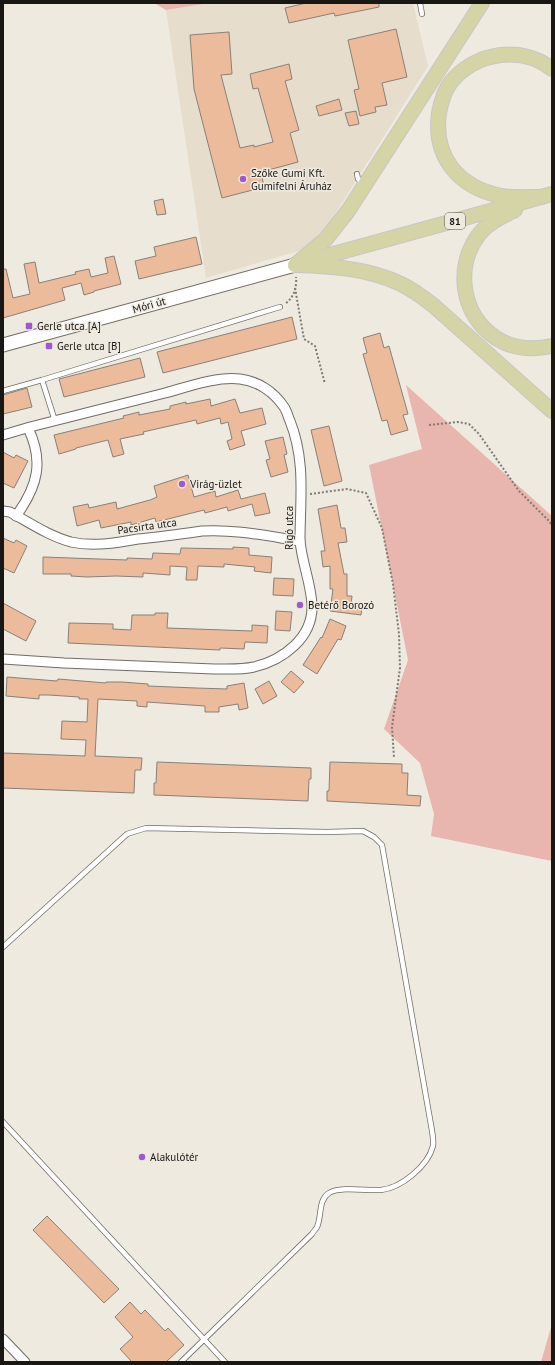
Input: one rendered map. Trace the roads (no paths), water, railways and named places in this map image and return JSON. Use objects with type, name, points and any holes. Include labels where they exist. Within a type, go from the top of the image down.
[{"type":"main road","points":[[294,265],[326,239],[348,212],[482,3]]},
{"type":"main road","points":[[546,195],[503,196],[470,185],[455,172],[445,159],[440,143],[438,124],[440,104],[450,82],[462,70],[478,61],[492,56],[516,54],[531,58],[547,65],[552,69]]},
{"type":"main road","points":[[546,195],[495,221],[481,232],[471,248],[466,262],[464,289],[475,317],[484,328],[496,338],[523,348],[538,349],[552,346]]},
{"type":"main road","name":"81","points":[[294,265],[546,195]]},
{"type":"main road","points":[[294,265],[329,266],[357,270],[375,274],[400,283],[420,295],[434,306],[552,411]]},
{"type":"main road","name":"Móri út","points":[[3,345],[294,265]]},
{"type":"street","name":"Rigó utca","points":[[3,435],[206,382],[238,379],[250,381],[264,387],[277,398],[285,408],[296,442],[301,466],[301,553],[311,591],[312,606],[311,618],[299,642],[266,664],[235,669],[214,669],[3,659]]},
{"type":"street","points":[[16,516],[24,505],[35,479],[37,450],[28,428]]},
{"type":"street","name":"Pacsirta utca","points":[[3,511],[10,512],[51,535],[72,542],[88,544],[105,544],[217,530],[300,541]]},
{"type":"street","points":[[3,1339],[25,1362]]},
{"type":"lane","points":[[420,3],[422,14]]},
{"type":"lane","points":[[357,174],[358,179],[365,186]]},
{"type":"lane","points":[[3,391],[280,307]]},
{"type":"lane","points":[[42,380],[55,421]]},
{"type":"lane","points":[[3,947],[127,834],[146,828],[327,832],[363,831],[374,837],[382,845],[432,1125],[433,1146],[425,1163],[414,1174],[401,1183],[383,1190],[337,1190],[329,1193],[323,1199],[317,1227],[312,1234],[181,1362]]},
{"type":"lane","points":[[3,1122],[225,1362]]},
{"type":"place","name":"Szőke Gumi Kft. Gumifelni Áruház","points":[[243,179]]},
{"type":"place","name":"Gerle utca [A]","points":[[29,326]]},
{"type":"place","name":"Gerle utca [B]","points":[[49,346]]},
{"type":"place","name":"Virág-üzlet","points":[[182,484]]},
{"type":"place","name":"Betérő Borozó","points":[[300,605]]},
{"type":"place","name":"Alakulótér","points":[[142,1157]]}]
